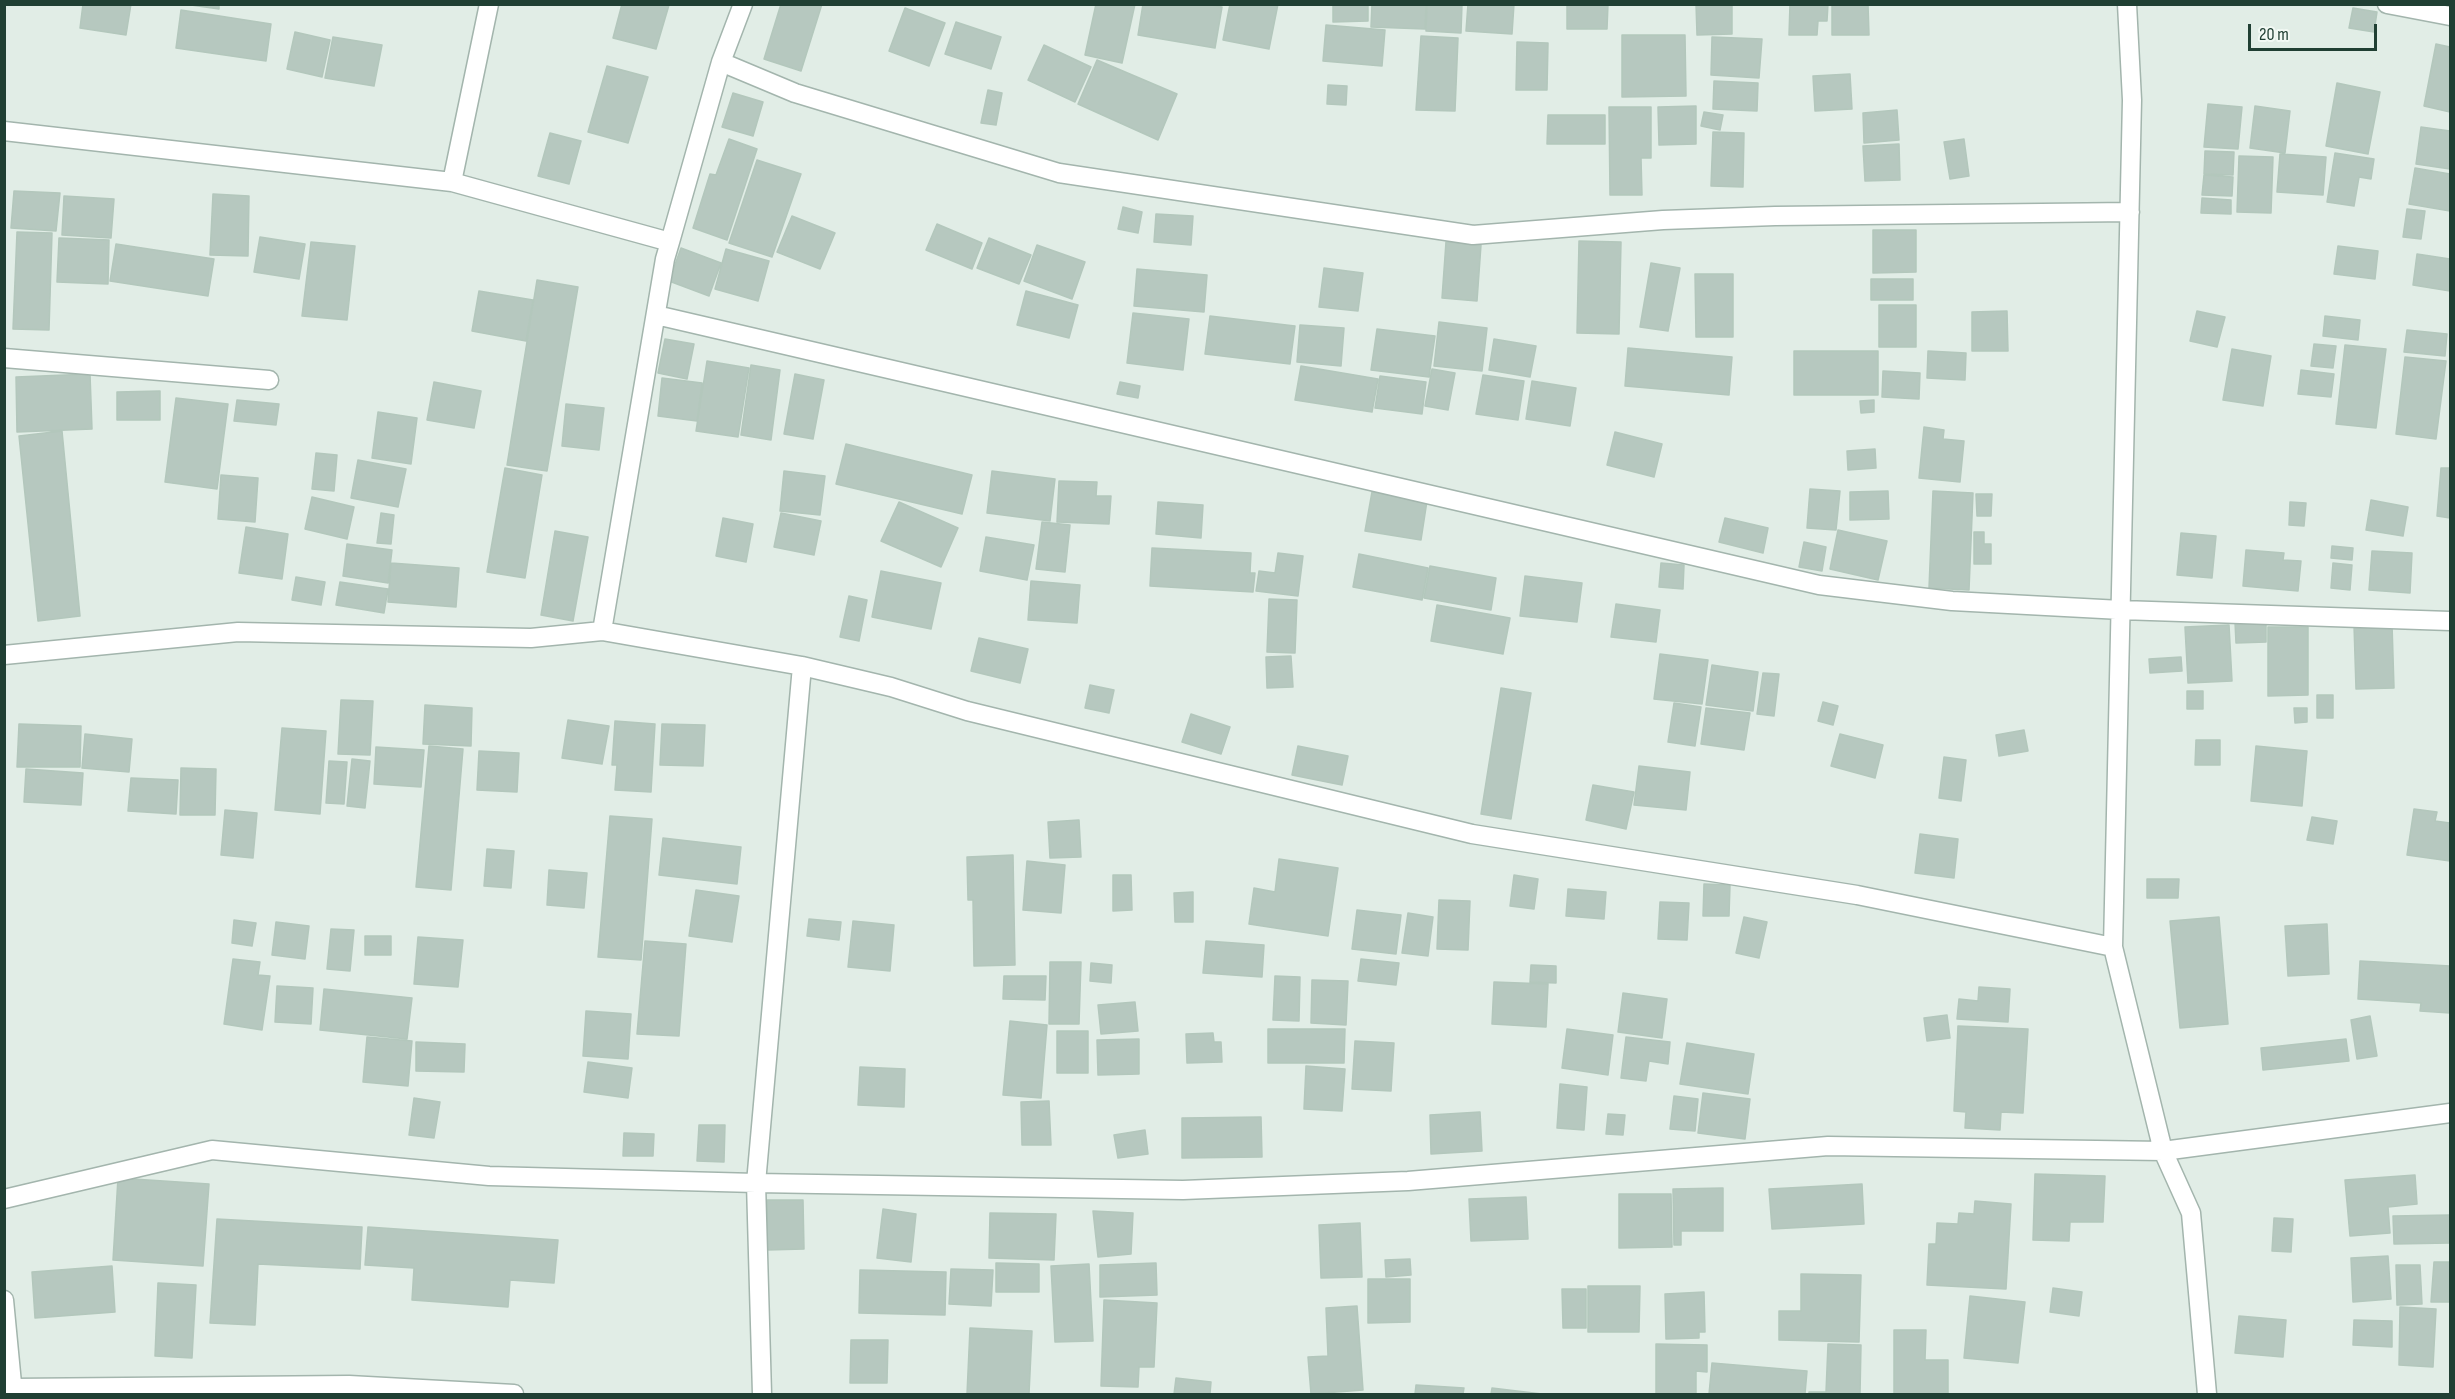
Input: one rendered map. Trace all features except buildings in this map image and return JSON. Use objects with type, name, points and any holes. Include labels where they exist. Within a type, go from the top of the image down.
[{"type":"street","points":[[452,182],[489,4]]},
{"type":"street","points":[[602,631],[670,242],[722,62],[743,4]]},
{"type":"street","points":[[2127,4],[2132,100],[2114,947],[2163,1151],[2191,1213],[2208,1395]]},
{"type":"street","points":[[2387,4],[2451,16]]},
{"type":"street","points":[[722,62],[795,93],[1059,173],[1473,235],[1663,220],[1775,216],[2130,212]]},
{"type":"street","points":[[4,131],[452,182],[670,242]]},
{"type":"street","points":[[656,315],[1819,585],[1953,601],[2121,610],[2451,621]]},
{"type":"street","points":[[4,358],[269,381]]},
{"type":"street","points":[[4,655],[238,632],[531,638],[602,631],[802,666],[891,687],[967,711],[1472,834],[1857,895],[2114,947]]},
{"type":"street","points":[[762,1395],[756,1183],[802,666]]},
{"type":"street","points":[[4,1199],[212,1150],[489,1176],[1183,1190],[1408,1181],[1828,1146],[2163,1151],[2451,1113]]},
{"type":"street","points":[[4,1300],[13,1392],[350,1385],[514,1395]]}]
